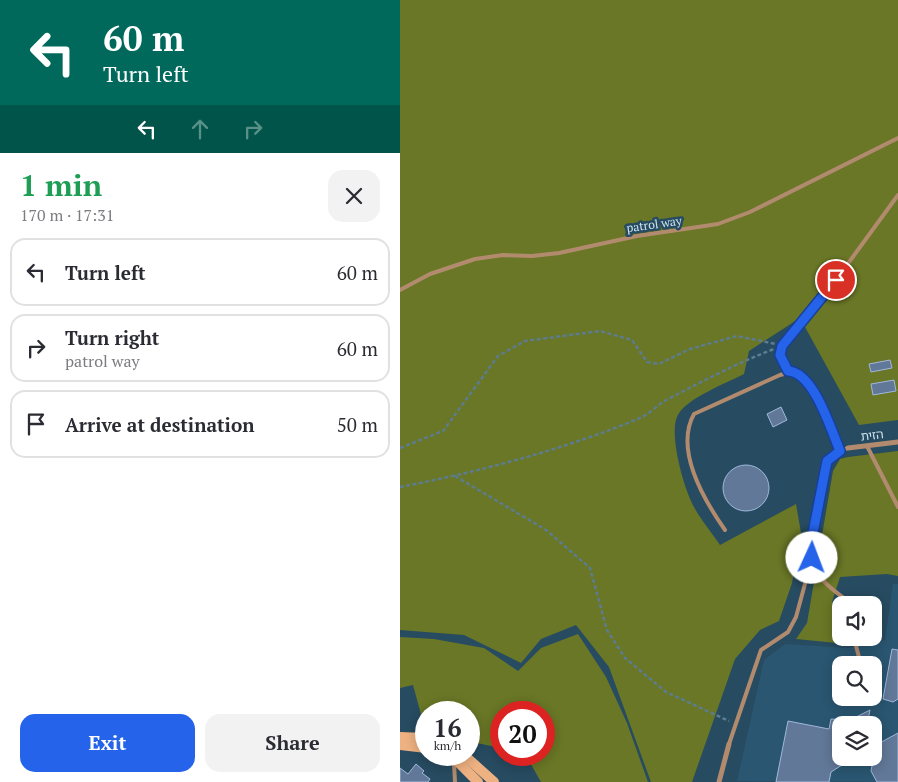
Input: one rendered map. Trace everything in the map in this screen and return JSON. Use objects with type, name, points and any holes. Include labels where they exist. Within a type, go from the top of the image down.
[{"type":"street","name":"הזית","points":[[848,448],[898,442]]},
{"type":"street","points":[[400,737],[415,738]]},
{"type":"street","points":[[719,782],[729,744]]},
{"type":"street","points":[[400,745],[415,747]]},
{"type":"street","points":[[460,766],[478,782]]},
{"type":"street","points":[[476,766],[494,782]]},
{"type":"lane","name":"patrol way","points":[[400,290],[430,274],[475,259],[503,255],[532,256],[559,253],[637,236],[718,224],[750,212],[898,138]]},
{"type":"lane","points":[[788,371],[780,355],[782,346],[836,280],[898,195]]},
{"type":"lane","points":[[725,530],[713,513],[692,466],[686,439],[690,421],[694,414],[788,371],[795,371],[806,380],[822,407],[840,451]]},
{"type":"lane","points":[[867,446],[898,506]]},
{"type":"lane","points":[[729,744],[761,650],[788,632],[796,617],[812,558],[813,533],[827,461],[840,451],[848,448]]},
{"type":"lane","points":[[812,558],[826,586],[840,596]]},
{"type":"lane","points":[[452,766],[455,782]]},
{"type":"path","points":[[400,448],[443,431],[498,356],[525,341],[600,331],[632,340],[647,362],[659,364],[690,349],[737,336],[782,346]]},
{"type":"path","points":[[400,487],[455,476],[572,442],[642,417],[666,400],[728,367],[782,346]]},
{"type":"path","points":[[455,476],[546,530],[590,568],[607,630],[626,658],[666,692],[736,723]]},
{"type":"shaded area","points":[[893,584],[898,584],[898,782],[737,781],[764,660],[785,644],[849,648],[882,646],[882,641],[885,640]]},
{"type":"green space","points":[[400,0],[898,0],[898,420],[859,425],[800,318],[749,351],[744,374],[697,398],[681,410],[677,417],[675,426],[676,449],[686,488],[697,512],[720,545],[796,504],[801,533],[792,583],[779,621],[760,630],[735,659],[692,782],[651,782],[609,667],[576,625],[541,639],[521,663],[464,635],[400,630]]},
{"type":"green space","points":[[898,451],[898,576],[887,574],[840,577],[834,596],[832,596],[832,643],[796,639],[807,623],[833,471],[840,459]]},
{"type":"green space","points":[[578,634],[606,677],[627,723],[648,782],[541,782],[532,766],[555,766],[555,701],[490,701],[490,746],[480,744],[480,701],[417,701],[413,685],[400,688],[400,637],[434,639],[484,648],[518,671],[541,648]]},
{"type":"building","points":[[890,360],[892,368],[871,372],[869,364]]},
{"type":"building","points":[[894,380],[896,391],[873,395],[871,384]]},
{"type":"building","points":[[781,407],[787,420],[773,427],[767,414]]},
{"type":"building","points":[[746,465],[759,469],[765,475],[769,488],[765,501],[759,507],[746,511],[733,507],[727,501],[723,488],[727,475],[733,469]]},
{"type":"building","points":[[892,649],[898,650],[898,699],[893,702],[883,699]]},
{"type":"building","points":[[870,710],[869,716],[858,716]]},
{"type":"building","points":[[831,719],[832,766],[840,766],[831,772],[829,782],[776,782],[788,721],[829,729]]},
{"type":"building","points":[[898,733],[898,782],[877,782],[871,771],[872,766],[882,766],[882,742]]},
{"type":"building","points":[[415,765],[424,771],[422,773],[430,779],[428,782],[400,782],[400,768],[408,774]]},
{"type":"route","points":[[812,558],[813,533],[827,461],[836,452],[840,451],[822,407],[806,380],[795,371],[788,371],[780,355],[782,346],[836,280]]}]
